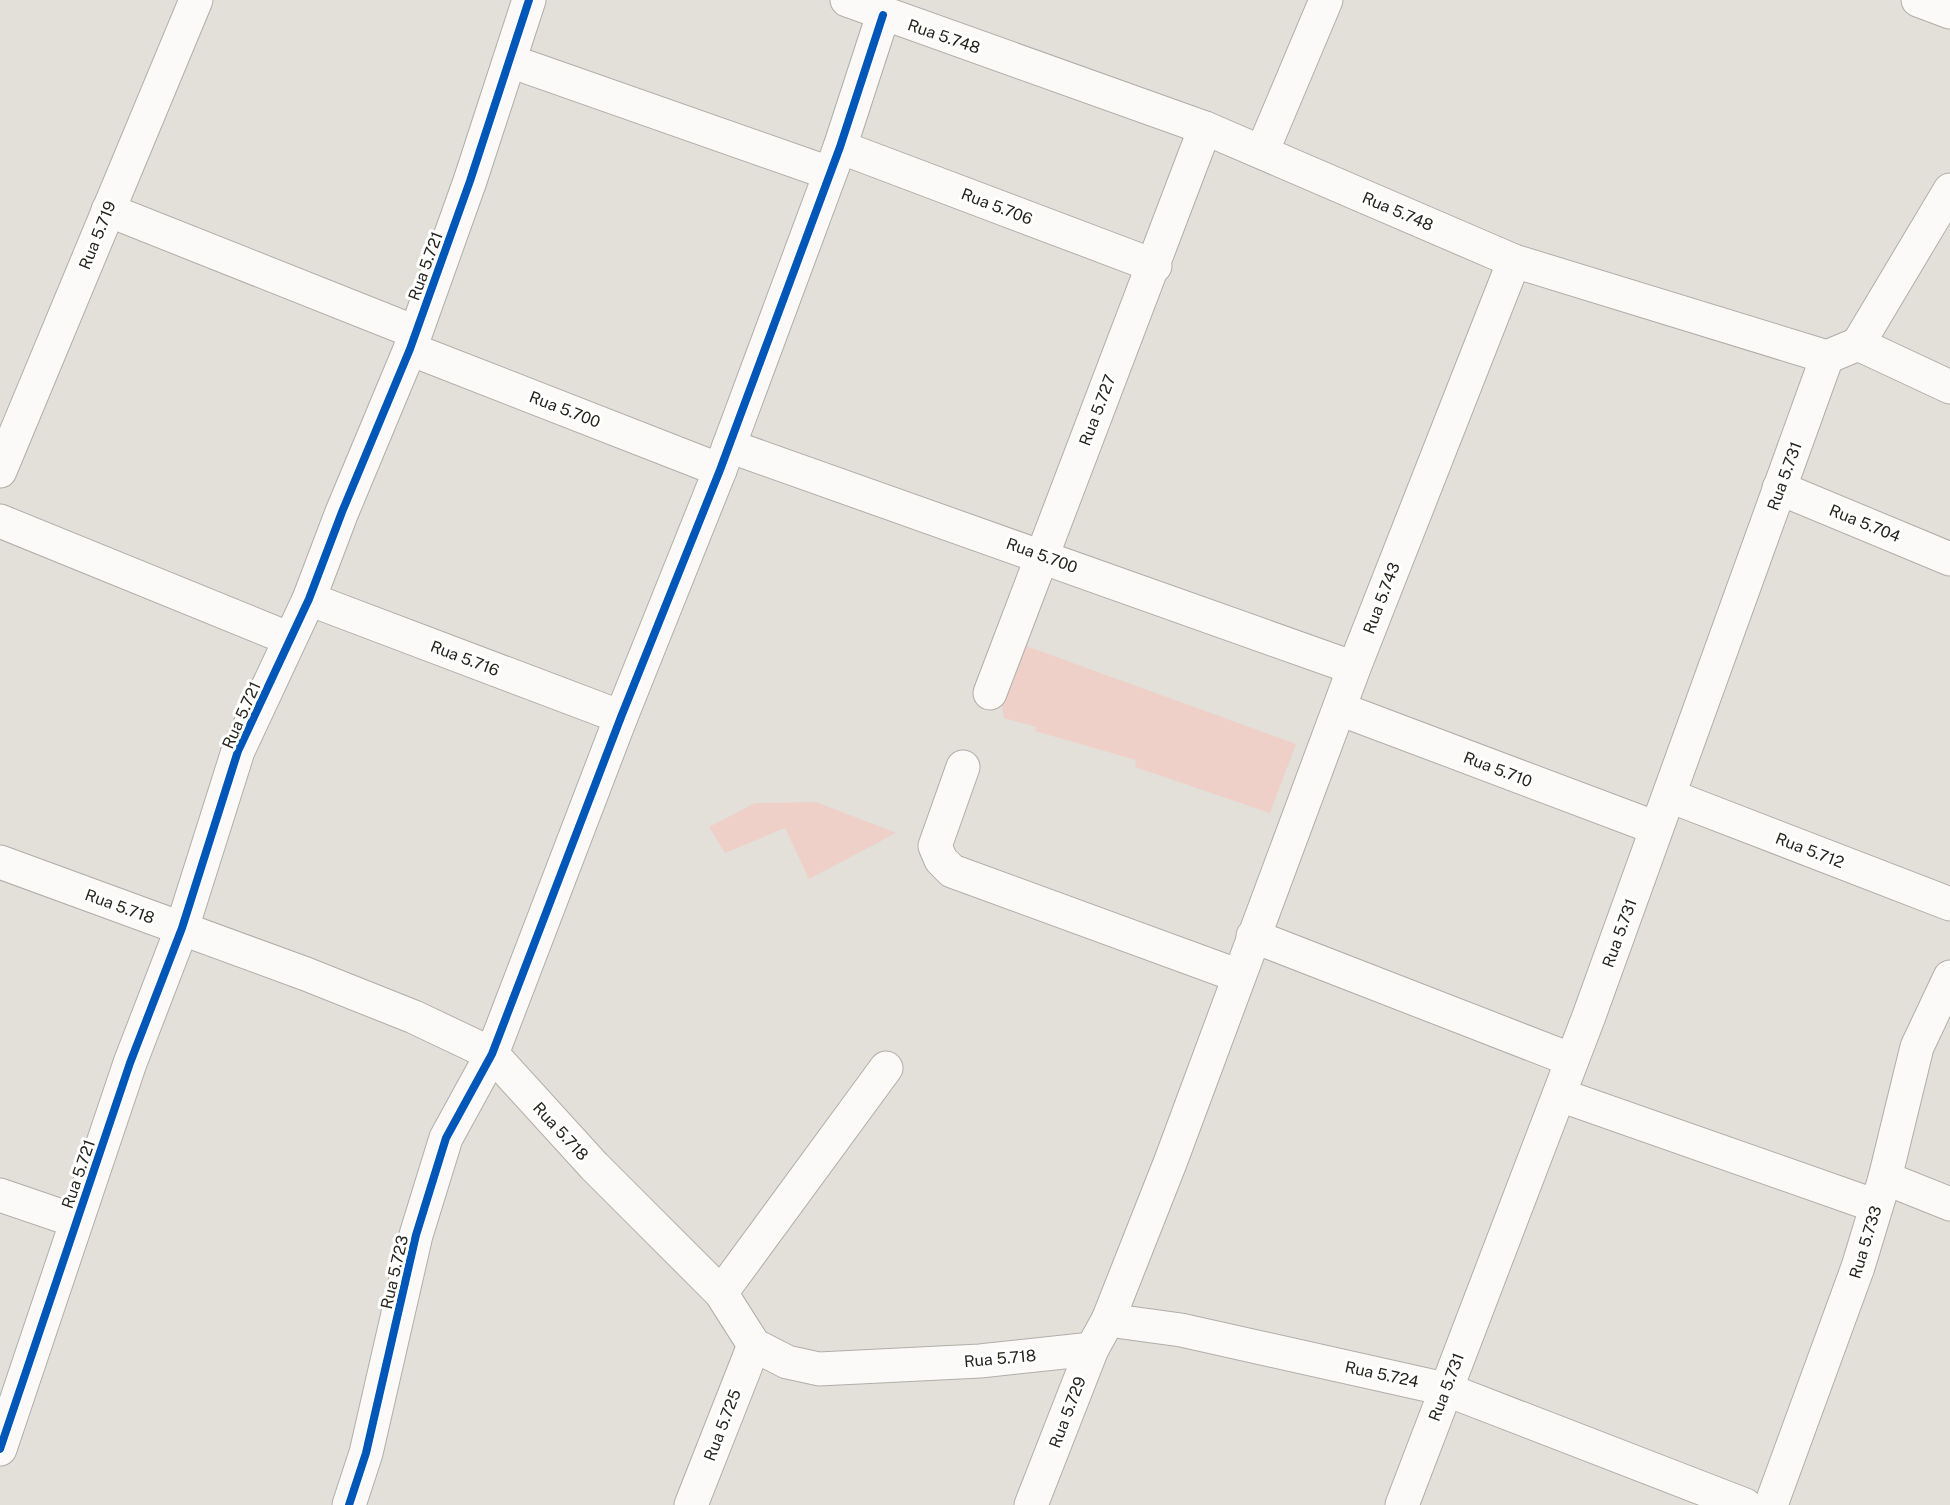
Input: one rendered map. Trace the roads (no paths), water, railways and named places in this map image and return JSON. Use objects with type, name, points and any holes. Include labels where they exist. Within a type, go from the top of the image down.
[{"type":"street","name":"Rua 5.719","points":[[0,471],[196,0]]},
{"type":"street","name":"Rua 5.721","points":[[0,1449],[130,1063],[182,928],[238,751],[309,599],[412,340],[510,61],[529,0]]},
{"type":"street","name":"Rua 5.748","points":[[847,0],[883,15],[1205,128],[1514,261],[1827,357]]},
{"type":"street","points":[[1262,152],[1326,0]]},
{"type":"street","points":[[1918,0],[1950,12]]},
{"type":"street","name":"Rua 5.723","points":[[349,1505],[366,1453],[416,1235],[446,1138],[492,1054],[621,717],[725,458],[835,160],[883,15]]},
{"type":"street","name":"Rua 5.706","points":[[510,61],[835,160],[1155,266]]},
{"type":"street","name":"Rua 5.727","points":[[990,693],[1155,266],[1205,128]]},
{"type":"street","points":[[1827,357],[1858,344],[1950,190]]},
{"type":"street","name":"Rua 5.700","points":[[108,210],[412,340],[725,458],[1042,555],[1354,668]]},
{"type":"street","name":"Rua 5.743","points":[[1239,976],[1354,668],[1514,261]]},
{"type":"street","points":[[1858,344],[1950,387]]},
{"type":"street","name":"Rua 5.731","points":[[1402,1505],[1560,1095],[1827,357]]},
{"type":"street","name":"Rua 5.704","points":[[1779,488],[1950,559]]},
{"type":"street","points":[[0,521],[290,639]]},
{"type":"street","name":"Rua 5.716","points":[[309,599],[621,717]]},
{"type":"street","name":"Rua 5.710","points":[[1340,710],[1656,828]]},
{"type":"street","points":[[963,768],[935,846],[941,860],[952,871],[1239,976]]},
{"type":"street","name":"Rua 5.712","points":[[1670,796],[1950,904]]},
{"type":"street","name":"Rua 5.718","points":[[0,862],[182,928],[414,1017],[492,1054],[594,1166],[721,1293],[754,1345],[787,1362],[819,1369],[980,1361],[1092,1349]]},
{"type":"street","points":[[1253,936],[1572,1060]]},
{"type":"street","name":"Rua 5.729","points":[[1031,1505],[1092,1349],[1108,1320],[1239,976]]},
{"type":"street","name":"Rua 5.733","points":[[1771,1505],[1858,1267],[1880,1192],[1917,1047],[1950,977]]},
{"type":"street","points":[[721,1293],[886,1068]]},
{"type":"street","points":[[1560,1095],[1880,1192],[1950,1204]]},
{"type":"street","points":[[0,1195],[76,1221]]},
{"type":"street","name":"Rua 5.724","points":[[1108,1320],[1181,1330],[1445,1389],[1745,1505]]},
{"type":"street","name":"Rua 5.725","points":[[691,1505],[754,1345]]}]
